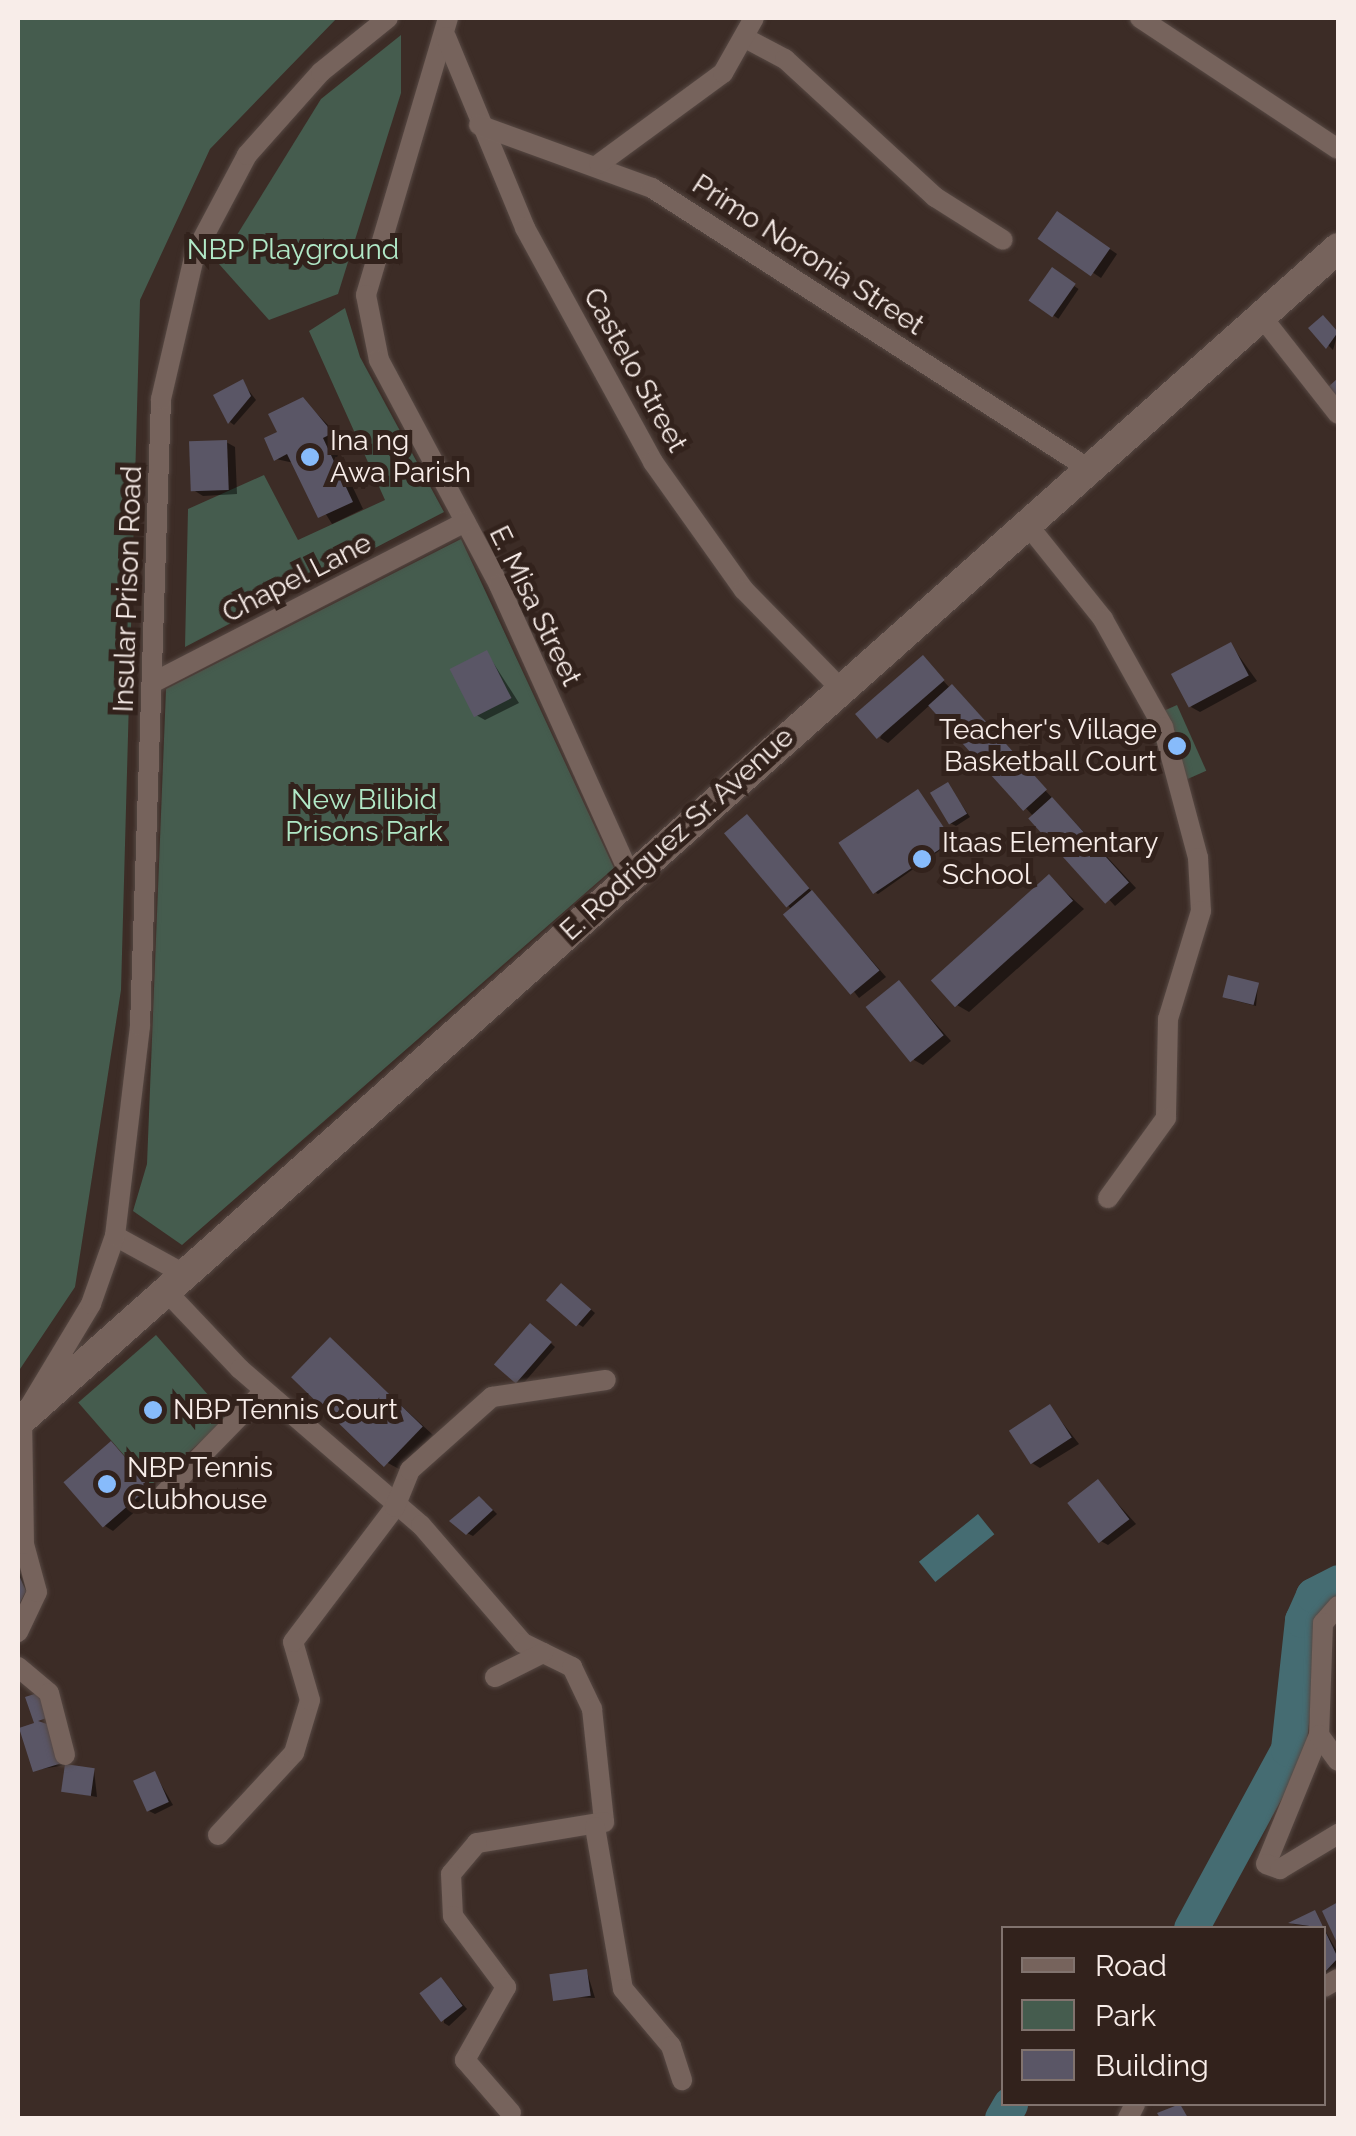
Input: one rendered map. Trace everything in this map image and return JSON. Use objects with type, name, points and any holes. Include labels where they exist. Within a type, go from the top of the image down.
[{"type":"street","name":"Insular Prison Road","points":[[20,1421],[90,1304],[115,1236],[140,1026],[161,399],[196,253],[248,155],[321,72],[388,18]]},
{"type":"street","points":[[599,164],[722,73],[747,39],[754,18]]},
{"type":"street","points":[[1140,18],[1338,149]]},
{"type":"street","name":"Castelo Street","points":[[447,27],[479,125],[525,228],[696,530],[840,688]]},
{"type":"street","name":"E. Misa Street","points":[[447,27],[366,294],[379,360],[464,522],[631,877]]},
{"type":"street","points":[[747,39],[785,59],[935,197],[1003,240]]},
{"type":"street","name":"Primo Noronia Street","points":[[479,125],[599,164],[751,248],[1090,469]]},
{"type":"street","name":"E. Rodriguez Sr. Avenue","points":[[20,1421],[1338,248]]},
{"type":"street","points":[[1262,317],[1338,414]]},
{"type":"street","name":"Chapel Lane","points":[[154,682],[464,522]]},
{"type":"street","points":[[1027,524],[1103,619],[1163,727],[1198,858],[1200,911],[1168,1020],[1166,1118],[1108,1198]]},
{"type":"street","points":[[115,1236],[175,1282],[264,1391],[395,1506],[523,1643],[572,1667],[592,1709],[606,1816],[595,1827],[477,1843],[451,1874],[453,1916],[506,1987],[465,2060],[511,2113]]},
{"type":"street","points":[[218,1835],[294,1753],[310,1700],[293,1642],[395,1506],[410,1470],[492,1397],[606,1380]]},
{"type":"street","points":[[164,1494],[264,1391]]},
{"type":"street","points":[[18,1632],[36,1592],[24,1544],[20,1421]]},
{"type":"street","points":[[1338,1606],[1323,1623],[1332,1687],[1319,1734],[1266,1864],[1280,1869],[1338,1834]]},
{"type":"street","points":[[494,1676],[543,1653]]},
{"type":"street","points":[[18,1667],[49,1693],[65,1755]]},
{"type":"street","points":[[1319,1734],[1338,1760]]},
{"type":"street","points":[[595,1827],[623,1989],[671,2046],[682,2080]]},
{"type":"green space","points":[[18,18],[337,18],[210,149],[140,300],[121,990],[75,1287],[18,1372]]},
{"type":"green space","name":"NBP Playground","points":[[401,35],[401,93],[338,294],[269,320],[219,264],[321,99]]},
{"type":"green space","points":[[345,308],[360,357],[444,512],[185,647],[188,509],[264,475],[298,540],[385,500],[309,331]]},
{"type":"green space","name":"New Bilibid Prisons Park","points":[[461,539],[614,868],[182,1245],[133,1211],[147,1164],[166,689]]},
{"type":"green space","name":"Teacher's Village Basketball Court","points":[[1177,705],[1206,771],[1175,785],[1146,719]]},
{"type":"green space","name":"NBP Tennis Court","points":[[156,1335],[228,1418],[150,1486],[78,1403]]},
{"type":"water","points":[[978,1514],[994,1534],[935,1582],[919,1562]]},
{"type":"building","points":[[1057,211],[1110,248],[1091,276],[1037,239]]},
{"type":"building","points":[[1052,267],[1076,284],[1052,317],[1028,301]]},
{"type":"building","points":[[1323,315],[1338,332],[1326,349],[1308,328]]},
{"type":"building","points":[[1338,378],[1338,404],[1326,389]]},
{"type":"building","points":[[243,379],[251,396],[228,424],[213,395]]},
{"type":"building","name":"Ina ng Awa Parish","points":[[303,397],[333,433],[323,438],[353,502],[318,518],[287,454],[274,461],[264,438],[277,432],[268,414]]},
{"type":"building","points":[[227,440],[229,490],[191,491],[189,441]]},
{"type":"building","points":[[1231,642],[1249,676],[1189,707],[1171,674]]},
{"type":"building","points":[[487,650],[512,698],[474,717],[450,669]]},
{"type":"building","points":[[923,655],[945,680],[877,739],[855,714]]},
{"type":"building","points":[[952,684],[1047,790],[1023,811],[928,705]]},
{"type":"building","points":[[948,782],[967,814],[949,825],[930,793]]},
{"type":"building","points":[[918,789],[953,840],[873,894],[838,843]]},
{"type":"building","points":[[1052,797],[1129,882],[1105,904],[1028,818]]},
{"type":"building","points":[[747,814],[809,888],[786,908],[724,833]]},
{"type":"building","points":[[1049,874],[1073,901],[955,1007],[931,980]]},
{"type":"building","points":[[812,890],[879,970],[850,995],[783,914]]},
{"type":"building","points":[[1228,975],[1259,983],[1253,1005],[1222,997]]},
{"type":"building","points":[[899,980],[944,1035],[910,1062],[866,1007]]},
{"type":"building","points":[[561,1283],[591,1309],[576,1327],[546,1300]]},
{"type":"building","points":[[530,1323],[552,1342],[516,1384],[494,1365]]},
{"type":"building","points":[[330,1337],[423,1427],[384,1467],[291,1377]]},
{"type":"building","points":[[1050,1404],[1072,1438],[1031,1464],[1009,1431]]},
{"type":"building","name":"NBP Tennis Clubhouse","points":[[111,1441],[150,1486],[103,1528],[63,1482]]},
{"type":"building","points":[[1098,1479],[1129,1519],[1099,1543],[1067,1503]]},
{"type":"building","points":[[479,1496],[493,1510],[466,1535],[449,1521]]},
{"type":"building","points":[[18,1573],[26,1591],[18,1607]]},
{"type":"building","points":[[44,1691],[52,1716],[38,1721],[50,1725],[62,1763],[33,1772],[19,1728],[34,1723],[25,1697]]},
{"type":"building","points":[[65,1764],[95,1768],[91,1796],[61,1792]]},
{"type":"building","points":[[155,1771],[169,1802],[147,1812],[133,1781]]},
{"type":"building","points":[[1338,1902],[1338,1945],[1322,1911]]},
{"type":"building","points":[[1315,1910],[1323,1926],[1310,1926],[1288,1923]]},
{"type":"building","points":[[1326,1933],[1338,1958],[1326,1971]]},
{"type":"building","points":[[587,1969],[591,1996],[553,2001],[549,1974]]},
{"type":"building","points":[[441,1977],[463,2006],[441,2022],[419,1993]]},
{"type":"building","points":[[1181,2106],[1188,2118],[1160,2118],[1157,2113]]},
{"type":"waterway","points":[[1192,1926],[1288,1749],[1302,1620],[1313,1595],[1338,1582]]},
{"type":"waterway","points":[[1002,2118],[1009,2106]]},
{"type":"place","name":"Ina ng Awa Parish","points":[[310,457]]},
{"type":"place","name":"Teacher's Village Basketball Court","points":[[1177,746]]},
{"type":"place","name":"Itaas Elementary School","points":[[922,859]]},
{"type":"place","name":"NBP Tennis Court","points":[[153,1410]]},
{"type":"place","name":"NBP Tennis Clubhouse","points":[[107,1484]]}]
